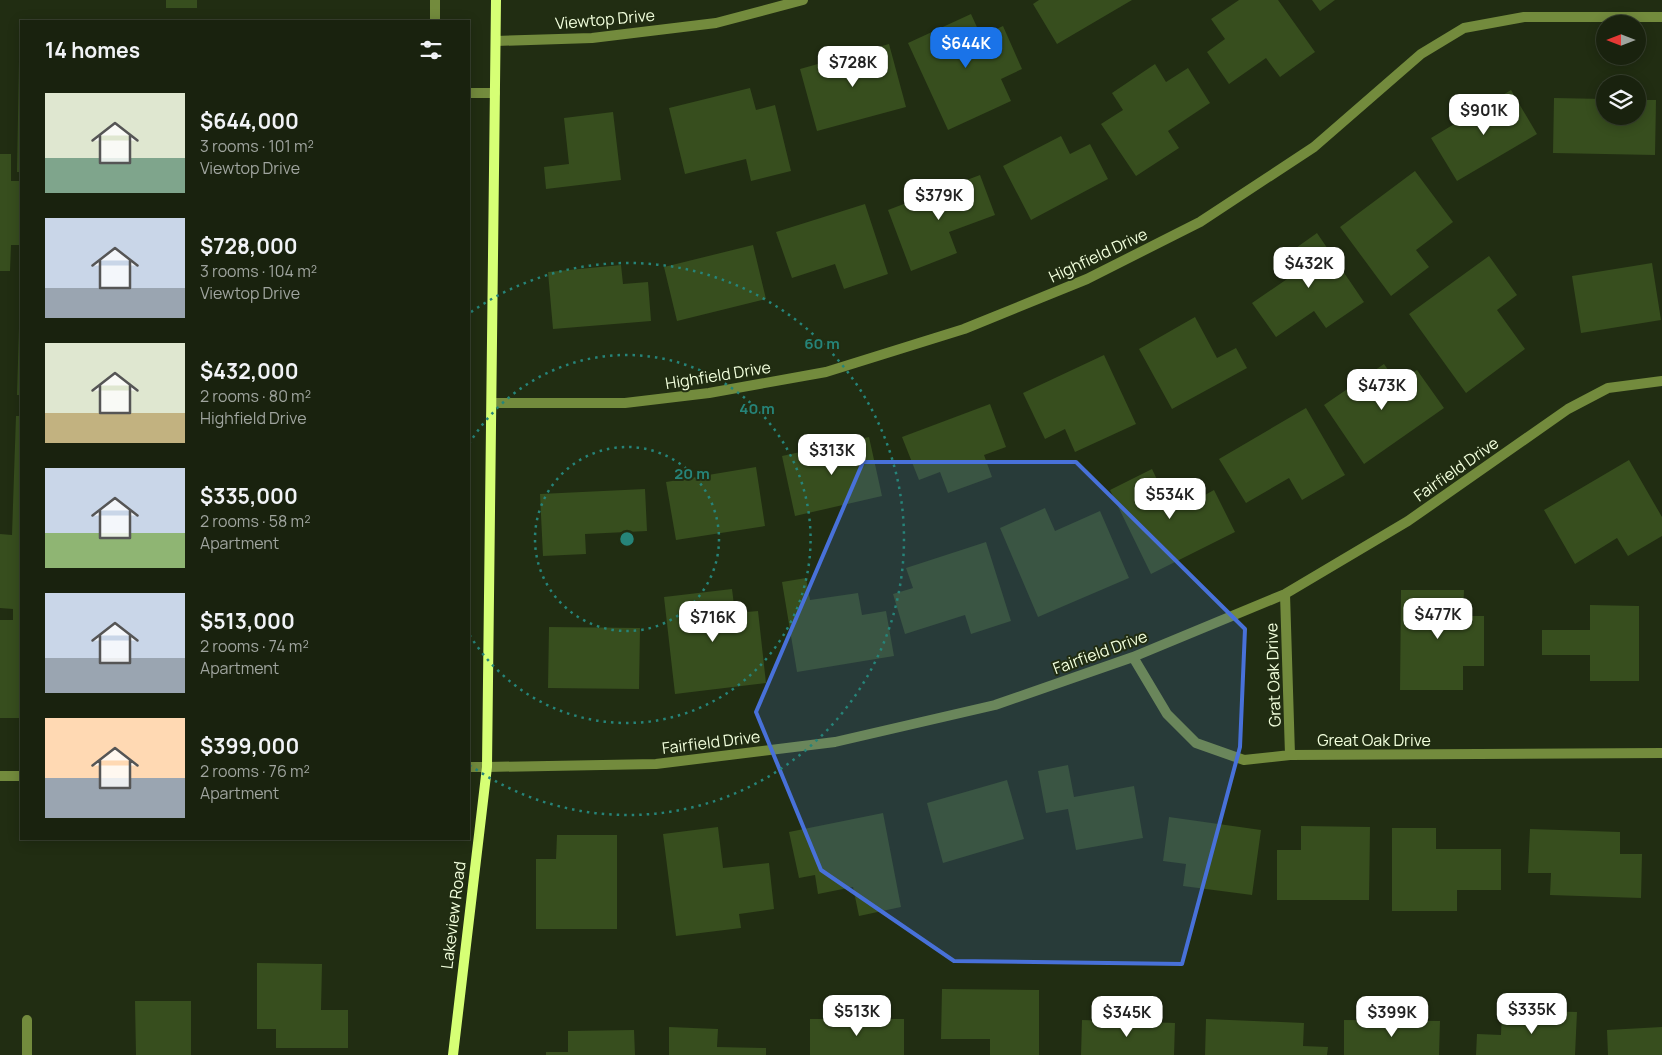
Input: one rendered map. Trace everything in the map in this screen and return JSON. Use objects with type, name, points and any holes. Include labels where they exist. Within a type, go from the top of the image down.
[{"type":"street","points":[[435,0],[435,20]]},
{"type":"street","name":"Lakeview Road","points":[[452,1055],[486,767],[496,0]]},
{"type":"street","name":"Viewtop Drive","points":[[496,41],[592,38],[716,23],[803,0]]},
{"type":"street","name":"Highfield Drive","points":[[492,404],[625,403],[709,394],[826,372],[964,329],[1087,279],[1200,222],[1314,147],[1421,54],[1464,28],[1524,17],[1662,17]]},
{"type":"street","points":[[470,93],[495,93]]},
{"type":"street","name":"Fairfield Drive","points":[[470,767],[656,764],[836,742],[995,705],[1133,657],[1285,594],[1408,521],[1568,409],[1608,388],[1662,381]]},
{"type":"street","name":"Grat Oak Drive","points":[[1285,594],[1290,755]]},
{"type":"street","name":"Great Oak Drive","points":[[1133,657],[1167,714],[1196,743],[1244,760],[1290,755],[1662,753]]},
{"type":"street","points":[[0,776],[20,776]]},
{"type":"street","points":[[27,1020],[27,1055]]},
{"type":"highlighted area","points":[[863,462],[1076,462],[1245,629],[1240,747],[1182,964],[954,961],[821,870],[756,712]]},
{"type":"building","points":[[166,0],[197,0],[197,8],[166,8]]},
{"type":"building","points":[[1039,0],[1132,0],[1057,44],[1033,4]]},
{"type":"building","points":[[1239,0],[1278,0],[1315,52],[1280,77],[1266,58],[1229,84],[1207,52],[1225,39],[1211,19]]},
{"type":"building","points":[[1312,0],[1335,0],[1320,11]]},
{"type":"building","points":[[971,14],[981,36],[1003,26],[1022,69],[1001,79],[1011,101],[948,130],[908,43]]},
{"type":"building","points":[[889,44],[906,107],[817,131],[800,69]]},
{"type":"building","points":[[19,61],[20,61],[20,172],[17,172]]},
{"type":"building","points":[[1155,64],[1166,82],[1188,68],[1210,103],[1168,131],[1179,148],[1136,176],[1101,124],[1123,110],[1112,93]]},
{"type":"building","points":[[750,88],[756,110],[775,105],[791,171],[751,181],[746,159],[685,174],[669,108]]},
{"type":"building","points":[[1511,90],[1537,134],[1457,181],[1431,138]]},
{"type":"building","points":[[1554,98],[1596,99],[1596,125],[1646,125],[1646,100],[1656,100],[1655,155],[1553,153]]},
{"type":"building","points":[[613,112],[621,180],[546,189],[544,167],[569,164],[564,118]]},
{"type":"building","points":[[1061,136],[1070,154],[1090,144],[1108,179],[1031,220],[1003,166]]},
{"type":"building","points":[[0,154],[11,154],[11,181],[20,181],[20,245],[11,245],[10,271],[0,271]]},
{"type":"building","points":[[1415,171],[1453,222],[1416,250],[1429,267],[1391,296],[1340,227]]},
{"type":"building","points":[[980,175],[995,215],[949,232],[957,253],[911,271],[888,210]]},
{"type":"building","points":[[865,204],[888,274],[844,289],[835,264],[792,278],[776,232]]},
{"type":"building","points":[[1317,233],[1364,302],[1326,328],[1314,311],[1276,337],[1252,303],[1290,277],[1279,260]]},
{"type":"building","points":[[753,245],[766,299],[677,321],[664,267]]},
{"type":"building","points":[[1489,256],[1517,295],[1497,310],[1525,349],[1466,393],[1409,314]]},
{"type":"building","points":[[1652,263],[1661,320],[1581,333],[1572,276]]},
{"type":"building","points":[[621,265],[623,284],[648,282],[651,321],[553,329],[548,272]]},
{"type":"building","points":[[20,294],[20,395],[17,395]]},
{"type":"building","points":[[1195,317],[1217,358],[1236,348],[1247,368],[1172,409],[1139,349]]},
{"type":"building","points":[[1104,355],[1136,424],[1075,452],[1065,429],[1045,439],[1023,393]]},
{"type":"building","points":[[1384,364],[1397,383],[1417,370],[1444,408],[1364,464],[1324,405]]},
{"type":"building","points":[[990,404],[1006,447],[984,455],[992,477],[948,493],[940,472],[919,480],[902,437]]},
{"type":"building","points":[[1306,408],[1345,475],[1302,500],[1289,478],[1246,503],[1219,459]]},
{"type":"building","points":[[16,416],[20,416],[20,718],[0,718],[0,620],[13,620],[13,609],[0,608],[0,534],[12,535]]},
{"type":"building","points":[[869,437],[882,496],[795,516],[782,456]]},
{"type":"building","points":[[1629,460],[1662,517],[1662,536],[1628,556],[1617,538],[1575,564],[1544,510]]},
{"type":"building","points":[[756,467],[765,526],[676,540],[666,482]]},
{"type":"building","points":[[1152,469],[1162,490],[1183,480],[1194,501],[1214,490],[1235,532],[1151,574],[1110,490]]},
{"type":"building","points":[[645,489],[647,531],[585,534],[586,554],[543,556],[540,494]]},
{"type":"building","points":[[1045,508],[1055,531],[1100,511],[1129,578],[1038,617],[1000,528]]},
{"type":"building","points":[[986,542],[1011,621],[971,634],[965,615],[905,634],[893,594],[913,588],[906,568]]},
{"type":"building","points":[[806,578],[810,600],[858,593],[862,615],[886,611],[894,656],[797,672],[782,582]]},
{"type":"building","points":[[732,589],[735,613],[758,611],[766,683],[675,694],[664,597]]},
{"type":"building","points":[[1401,590],[1464,590],[1463,616],[1484,616],[1484,666],[1463,666],[1463,690],[1400,690]]},
{"type":"building","points":[[1590,605],[1639,606],[1639,681],[1590,681],[1590,655],[1542,655],[1542,630],[1590,630]]},
{"type":"building","points":[[549,627],[640,628],[639,689],[548,688]]},
{"type":"building","points":[[1068,765],[1074,797],[1134,786],[1143,838],[1076,850],[1068,809],[1046,813],[1038,771]]},
{"type":"building","points":[[1007,780],[1024,839],[943,863],[927,803]]},
{"type":"building","points":[[883,813],[901,907],[859,916],[853,887],[818,894],[815,875],[799,878],[789,832]]},
{"type":"building","points":[[1169,817],[1261,830],[1252,895],[1183,886],[1186,864],[1163,861]]},
{"type":"building","points":[[1301,826],[1370,827],[1369,900],[1277,900],[1277,850],[1301,850]]},
{"type":"building","points":[[718,827],[723,868],[769,863],[774,909],[739,914],[741,928],[676,936],[663,834]]},
{"type":"building","points":[[1392,828],[1436,828],[1436,849],[1501,849],[1501,890],[1457,890],[1457,911],[1392,911]]},
{"type":"building","points":[[1530,829],[1620,832],[1620,854],[1642,854],[1641,898],[1550,895],[1551,873],[1528,873]]},
{"type":"building","points":[[557,835],[617,835],[617,929],[536,929],[536,859],[556,859]]},
{"type":"building","points":[[257,963],[322,964],[321,1010],[348,1010],[348,1048],[276,1048],[276,1029],[257,1029]]},
{"type":"building","points":[[942,989],[1039,990],[1039,1055],[990,1055],[990,1039],[941,1039]]},
{"type":"building","points":[[135,1001],[191,1001],[191,1055],[136,1055]]},
{"type":"building","points":[[1502,1010],[1577,1012],[1575,1055],[1476,1055],[1477,1034],[1501,1035]]},
{"type":"building","points":[[810,1019],[904,1019],[904,1055],[810,1055]]},
{"type":"building","points":[[1206,1019],[1304,1023],[1303,1046],[1328,1047],[1327,1055],[1205,1055]]},
{"type":"building","points":[[1082,1020],[1175,1023],[1174,1055],[1081,1055]]},
{"type":"building","points":[[1344,1020],[1440,1021],[1439,1055],[1344,1055]]},
{"type":"building","points":[[669,1027],[718,1029],[717,1047],[766,1048],[766,1055],[669,1055]]},
{"type":"building","points":[[1662,1027],[1662,1055],[1608,1055],[1607,1030]]},
{"type":"building","points":[[634,1030],[635,1055],[546,1055],[546,1052],[568,1052],[568,1031]]}]
